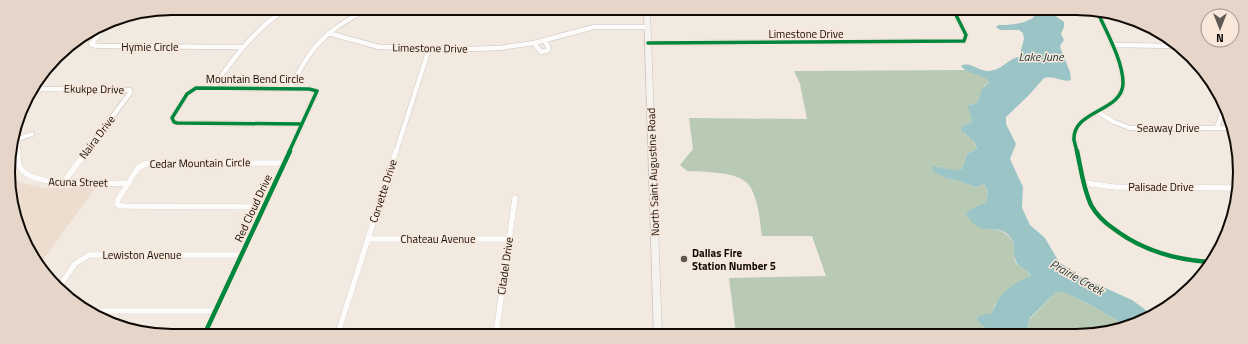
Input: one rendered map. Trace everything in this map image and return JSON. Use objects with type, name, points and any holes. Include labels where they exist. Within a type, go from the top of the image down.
[{"type":"street","points":[[213,88],[241,47],[262,26],[278,15]]},
{"type":"street","points":[[290,88],[306,58],[320,41],[328,33],[356,15]]},
{"type":"street","name":"North Saint Augustine Road","points":[[648,15],[658,329]]},
{"type":"street","name":"Limestone Drive","points":[[648,43],[964,41],[966,35],[956,15]]},
{"type":"street","points":[[1099,17],[1112,45],[1123,85],[1120,94],[1112,103],[1098,112],[1087,116],[1077,126],[1074,139],[1090,202],[1098,215],[1120,235],[1142,248],[1174,259],[1192,262],[1205,262]]},
{"type":"street","name":"Limestone Drive","points":[[328,33],[379,47],[429,49],[488,48],[534,43],[594,27],[648,27]]},
{"type":"street","name":"Hymie Circle","points":[[102,32],[92,44],[97,46],[241,47]]},
{"type":"street","name":"Limestone Drive","points":[[534,43],[538,50],[544,52],[549,48],[544,40]]},
{"type":"street","points":[[1112,45],[1170,46]]},
{"type":"street","name":"Corvette Drive","points":[[339,329],[429,49]]},
{"type":"street","name":"Mountain Bend Circle","points":[[302,124],[177,123],[172,120],[187,94],[190,91],[201,88],[290,88],[317,91]]},
{"type":"street","name":"Ekukpe Drive","points":[[38,89],[130,90]]},
{"type":"street","name":"Naira Drive","points":[[63,183],[130,93],[130,90]]},
{"type":"street","name":"Red Cloud Drive","points":[[207,329],[317,91]]},
{"type":"street","name":"Seaway Drive","points":[[1098,112],[1114,122],[1130,128],[1227,128]]},
{"type":"street","points":[[1217,127],[1222,114]]},
{"type":"street","points":[[19,137],[32,134]]},
{"type":"street","name":"Acuna Street","points":[[17,145],[18,163],[24,174],[32,178],[43,181],[63,183],[128,183]]},
{"type":"street","name":"Cedar Mountain Circle","points":[[263,207],[123,206],[118,205],[118,197],[138,168],[152,162],[284,163]]},
{"type":"street","name":"Palisade Drive","points":[[1085,183],[1114,187],[1232,188]]},
{"type":"street","name":"Citadel Drive","points":[[497,329],[515,198]]},
{"type":"street","name":"Chateau Avenue","points":[[368,239],[509,239]]},
{"type":"street","name":"Lewiston Avenue","points":[[61,283],[76,261],[89,255],[241,255]]},
{"type":"street","points":[[99,311],[215,311]]},
{"type":"shaded area","points":[[15,178],[21,183],[45,188],[95,188],[42,261],[31,241],[20,213]]},
{"type":"green space","points":[[965,70],[982,75],[989,82],[984,86],[978,102],[970,105],[972,122],[962,126],[964,134],[972,138],[977,149],[967,154],[962,169],[953,171],[936,166],[948,179],[956,180],[976,187],[984,184],[988,191],[986,202],[966,213],[986,229],[1005,233],[1011,239],[1015,248],[1015,261],[1031,277],[995,304],[992,313],[994,329],[735,329],[729,278],[826,276],[812,236],[762,236],[754,194],[747,183],[742,179],[727,174],[687,171],[680,165],[693,149],[689,118],[807,119],[800,84],[794,71]]},
{"type":"green space","points":[[1056,292],[1065,293],[1091,305],[1121,323],[1086,329],[1027,329],[1030,319]]},
{"type":"water","name":"Lake June","points":[[1034,15],[1054,15],[1064,22],[1064,27],[1061,34],[1064,40],[1060,47],[1070,72],[1071,80],[1064,81],[1051,77],[1044,78],[1006,117],[1006,124],[1016,144],[1010,159],[1023,187],[1022,208],[1030,225],[1045,238],[1059,262],[1081,277],[1132,300],[1147,312],[1121,323],[1091,305],[1065,293],[1056,292],[1030,318],[1027,329],[988,329],[983,325],[977,320],[978,316],[992,313],[998,300],[1007,290],[1017,282],[1031,276],[1016,261],[1014,244],[1006,233],[999,230],[986,229],[977,226],[966,214],[972,209],[986,202],[988,191],[984,184],[976,187],[956,180],[948,179],[933,171],[932,167],[954,170],[962,169],[967,154],[977,149],[972,139],[961,130],[962,126],[972,122],[968,106],[978,102],[982,89],[989,82],[982,77],[967,71],[961,66],[971,65],[981,70],[988,71],[997,69],[1019,57],[1024,39],[1023,33],[1019,30],[1000,30],[996,27],[998,25],[1025,22],[1033,18]]},
{"type":"cycle path","points":[[648,43],[964,41],[966,35],[956,15]]},
{"type":"cycle path","points":[[1099,17],[1117,58],[1123,84],[1121,93],[1115,100],[1083,121],[1077,129],[1074,139],[1090,202],[1096,212],[1111,227],[1145,248],[1170,257],[1205,262]]},
{"type":"cycle path","points":[[207,329],[316,95],[317,91],[309,89],[196,88],[187,94],[172,118],[174,122],[177,123],[302,124]]},
{"type":"place","name":"Dallas Fire Station Number 5","points":[[684,259]]},
{"type":"water label","name":"Prairie Creek","points":[[1077,277]]}]
